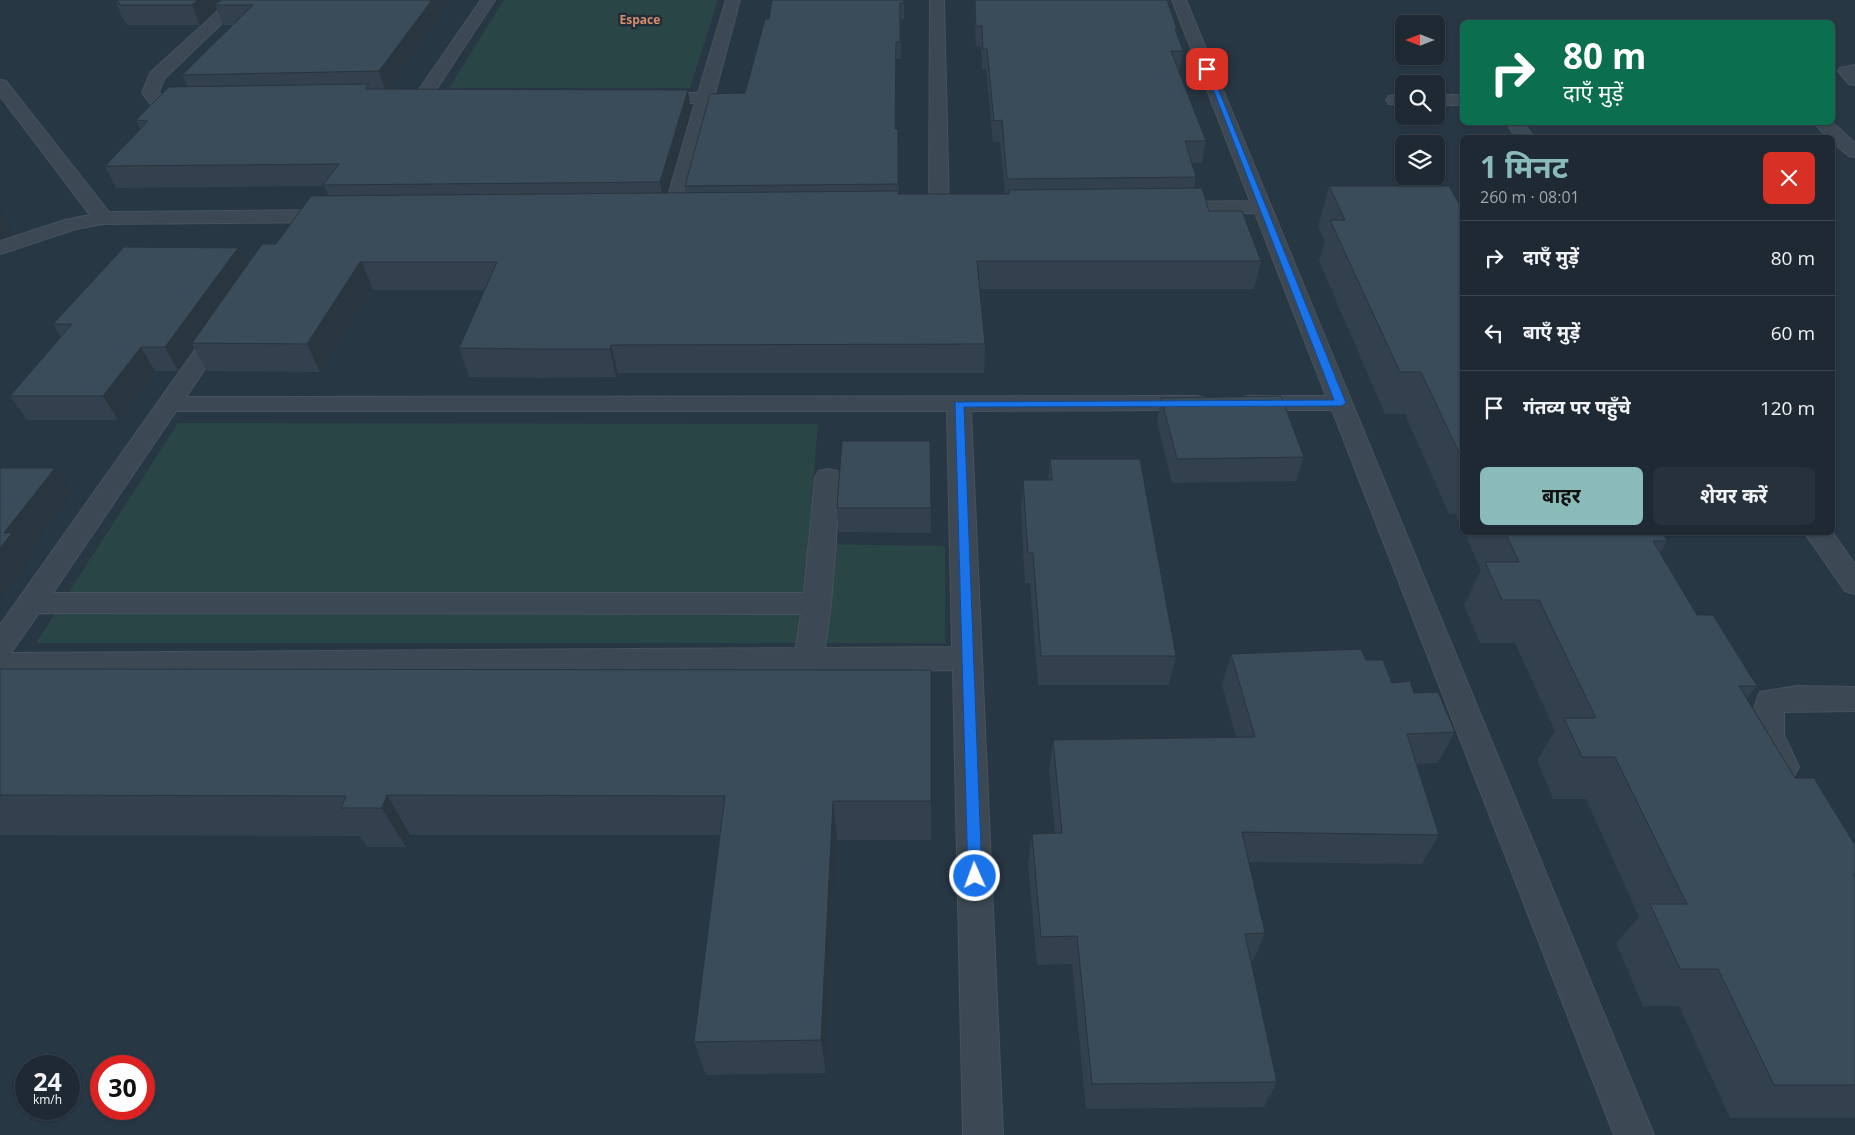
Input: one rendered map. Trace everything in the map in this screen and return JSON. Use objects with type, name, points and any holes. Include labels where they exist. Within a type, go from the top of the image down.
[{"type":"street","points":[[208,102],[159,102],[150,93],[156,76],[239,0]]},
{"type":"street","points":[[422,98],[488,0]]},
{"type":"street","points":[[673,213],[733,0]]},
{"type":"street","points":[[937,0],[939,211]]},
{"type":"street","points":[[1179,0],[1634,1135]]},
{"type":"street","points":[[0,85],[103,218]]},
{"type":"street","points":[[402,99],[442,98]]},
{"type":"street","points":[[637,98],[705,98]]},
{"type":"street","points":[[1445,100],[1460,100]]},
{"type":"street","points":[[1825,125],[1855,152]]},
{"type":"street","points":[[1155,208],[1262,207]]},
{"type":"street","points":[[919,211],[958,211]]},
{"type":"street","points":[[653,213],[693,213]]},
{"type":"street","points":[[283,240],[300,216]]},
{"type":"street","points":[[0,248],[72,224],[103,218],[349,216]]},
{"type":"street","points":[[0,647],[237,306]]},
{"type":"street","points":[[169,404],[1341,403]]},
{"type":"street","points":[[959,404],[984,1135]]},
{"type":"street","points":[[809,657],[817,604],[828,477]]},
{"type":"street","points":[[1819,535],[1855,584]]},
{"type":"street","points":[[31,603],[817,604]]},
{"type":"street","points":[[0,665],[809,657],[967,658]]},
{"type":"street","points":[[1799,794],[1774,753],[1766,729],[1772,701],[1797,698],[1855,699]]},
{"type":"green space","points":[[504,0],[718,0],[690,88],[449,88]]},
{"type":"green space","points":[[178,423],[818,424],[808,544],[945,546],[945,643],[36,643]]},
{"type":"building","points":[[119,0],[198,0],[192,5],[118,5],[120,3],[116,3]]},
{"type":"building","points":[[221,0],[432,0],[379,71],[182,75],[253,5],[215,5]]},
{"type":"building","points":[[772,0],[904,0],[904,3],[900,3],[900,42],[896,42],[895,129],[898,129],[898,184],[685,186],[710,94],[745,93],[765,19],[769,19]]},
{"type":"building","points":[[975,0],[1167,0],[1183,51],[1171,51],[1206,141],[1185,141],[1196,177],[1007,179],[1002,120],[994,121],[987,49],[983,49],[982,26],[976,26]]},
{"type":"building","points":[[369,84],[365,89],[688,90],[660,182],[323,185],[339,164],[105,166],[148,121],[136,120],[169,87]]},
{"type":"building","points":[[1329,186],[1449,186],[1460,205],[1460,455],[1421,372],[1400,372],[1330,220],[1345,220]]},
{"type":"building","points":[[1202,188],[1209,211],[1242,211],[1261,261],[977,261],[985,344],[611,345],[610,349],[459,348],[497,262],[360,262],[307,344],[192,343],[262,244],[276,244],[311,196],[898,191],[898,194],[1009,194],[1009,190]]},
{"type":"building","points":[[124,247],[238,248],[165,347],[141,347],[103,396],[10,396],[72,324],[53,324]]},
{"type":"building","points":[[1281,396],[1304,457],[1177,459],[1161,398]]},
{"type":"building","points":[[842,441],[930,441],[931,508],[837,508]]},
{"type":"building","points":[[1050,459],[1140,459],[1176,656],[1041,656],[1033,553],[1028,553],[1023,480],[1052,480]]},
{"type":"building","points":[[0,468],[55,468],[4,533],[12,533],[0,548]]},
{"type":"building","points":[[1506,535],[1664,535],[1667,541],[1653,541],[1697,615],[1713,615],[1757,686],[1739,686],[1795,778],[1814,778],[1855,845],[1855,874],[1853,874],[1855,877],[1855,1085],[1774,1085],[1718,969],[1680,969],[1650,904],[1687,904],[1615,757],[1582,757],[1564,718],[1596,718],[1539,600],[1502,600],[1485,562],[1519,562]]},
{"type":"building","points":[[1361,649],[1366,660],[1383,660],[1392,683],[1410,681],[1414,693],[1438,692],[1455,732],[1407,734],[1439,835],[1242,832],[1265,933],[1245,934],[1277,1082],[1092,1084],[1077,936],[1041,937],[1032,834],[1062,833],[1053,740],[1255,737],[1231,654]]},
{"type":"building","points":[[0,669],[931,670],[931,801],[833,801],[821,1040],[694,1042],[725,796],[387,795],[382,808],[341,808],[346,796],[0,795]]},
{"type":"district","name":"Espace","points":[[640,20]]},
{"type":"route","points":[[975,876],[959,404],[1341,403],[1207,69]]}]
